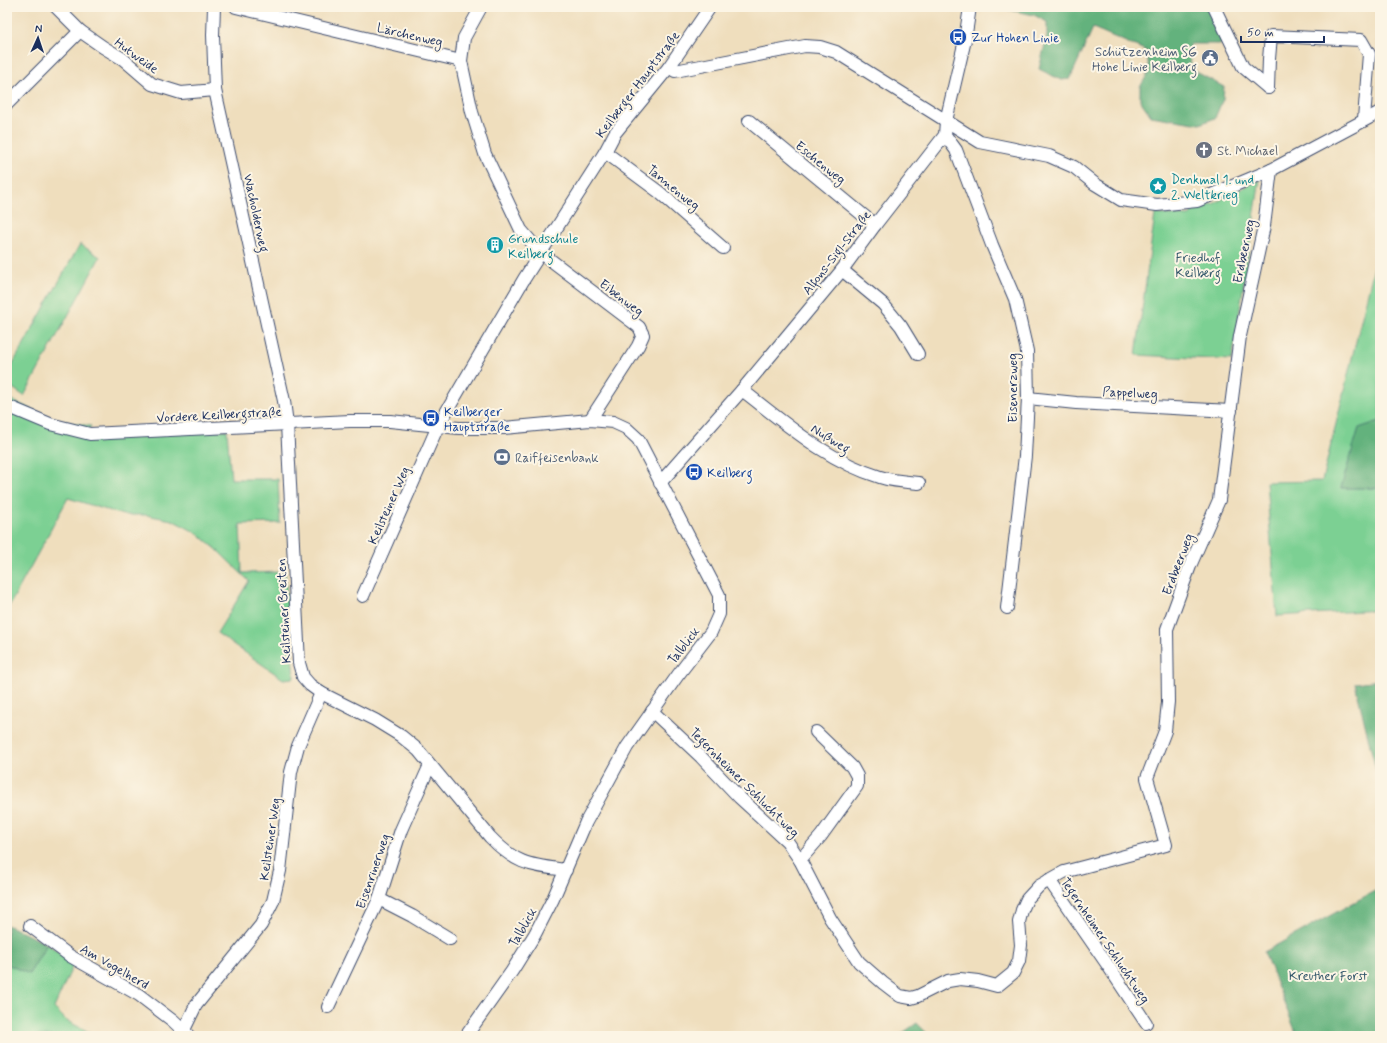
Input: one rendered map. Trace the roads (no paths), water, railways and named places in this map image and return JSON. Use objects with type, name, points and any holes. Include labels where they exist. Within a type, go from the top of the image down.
[{"type":"street","name":"Hutweide","points":[[56,7],[80,31],[123,59],[152,84],[181,93],[215,90]]},
{"type":"street","name":"Wacholderweg","points":[[214,7],[213,35],[215,90],[284,401],[287,424]]},
{"type":"street","name":"Lärchenweg","points":[[236,7],[461,61]]},
{"type":"street","points":[[481,7],[464,38],[461,61],[472,112],[485,154],[521,230],[540,252]]},
{"type":"street","name":"Keilberger Hauptstraße","points":[[438,426],[540,252],[605,152],[615,133],[669,67],[710,7]]},
{"type":"street","points":[[945,135],[946,121],[965,40],[970,7]]},
{"type":"street","points":[[1214,7],[1243,67],[1268,88],[1271,36],[1361,40],[1369,54],[1364,120]]},
{"type":"street","points":[[7,104],[80,31]]},
{"type":"street","points":[[669,67],[675,72],[805,46],[820,47],[836,52],[980,142],[1049,156],[1074,167],[1095,184],[1121,200],[1157,205],[1197,201],[1271,170],[1380,112]]},
{"type":"street","name":"Eschenweg","points":[[749,121],[875,225]]},
{"type":"street","name":"Alfons-Sigl-Straße","points":[[660,483],[742,390],[842,270],[945,135]]},
{"type":"street","name":"Eisenerzweg","points":[[945,135],[956,150],[992,245],[1015,299],[1027,351],[1028,398],[1025,456],[1007,608]]},
{"type":"street","name":"Tannenweg","points":[[605,152],[659,192],[723,248]]},
{"type":"street","name":"Erdbeerweg","points":[[1049,880],[1064,872],[1166,844],[1147,778],[1165,731],[1168,702],[1167,630],[1190,566],[1219,500],[1240,336],[1264,226],[1271,170]]},
{"type":"street","name":"Eibenweg","points":[[540,252],[639,327],[643,335],[638,346],[590,420]]},
{"type":"street","points":[[842,270],[883,304],[900,326],[918,354]]},
{"type":"street","name":"Nußweg","points":[[742,390],[814,445],[843,463],[879,477],[894,481],[919,483]]},
{"type":"street","name":"Pappelweg","points":[[1028,398],[1076,403],[1231,411]]},
{"type":"street","name":"Vordere Keilbergstraße","points":[[7,406],[50,424],[90,434],[375,421],[438,426]]},
{"type":"street","name":"Talblick","points":[[438,426],[459,428],[504,428],[590,420],[613,422],[626,428],[638,439],[719,595],[720,604],[719,614],[711,632],[678,675],[627,747],[606,784],[586,822],[553,899],[535,934],[512,971],[466,1036]]},
{"type":"street","name":"Keilsteiner Breiten","points":[[287,424],[299,663],[303,677],[310,685],[321,693],[375,720],[401,736],[418,750],[501,848],[517,860],[532,866],[566,870]]},
{"type":"street","name":"Keilsteiner Weg","points":[[363,596],[438,426]]},
{"type":"street","name":"Keilsteiner Weg","points":[[184,1034],[196,1005],[261,925],[273,901],[280,871],[291,772],[298,746],[321,693]]},
{"type":"street","name":"Tegernheimer Schluchtweg","points":[[652,711],[701,757],[739,797],[787,841],[800,860],[830,918],[859,962],[900,996],[911,998],[948,981],[960,979],[978,981],[997,986],[1013,973],[1019,961],[1019,922],[1026,898],[1039,886],[1049,880],[1146,1023]]},
{"type":"street","points":[[800,860],[821,836],[856,786],[857,776],[852,767],[816,732]]},
{"type":"street","name":"Eisenrinerweg","points":[[328,1007],[379,899],[401,830],[430,765]]},
{"type":"street","points":[[379,899],[412,916],[450,939]]},
{"type":"street","name":"Am Vogelherd","points":[[30,926],[70,956],[139,995],[173,1022],[184,1034]]},
{"type":"place","name":"Zur Hohen Linie","points":[[958,37]]},
{"type":"place","name":"Schützenheim SG Hohe Linie Keilberg","points":[[1210,58]]},
{"type":"place","name":"St. Michael","points":[[1204,150]]},
{"type":"place","name":"Denkmal 1. und 2. Weltkrieg","points":[[1158,186]]},
{"type":"place","name":"Grundschule Keilberg","points":[[495,245]]},
{"type":"place","name":"Keilberger Hauptstraße","points":[[431,418]]},
{"type":"place","name":"Raiffeisenbank","points":[[502,457]]},
{"type":"place","name":"Keilberg","points":[[694,472]]},
{"type":"park label","name":"Friedhof Keilberg","points":[[1198,264]]},
{"type":"park label","name":"Kreuther Forst","points":[[1328,975]]}]
